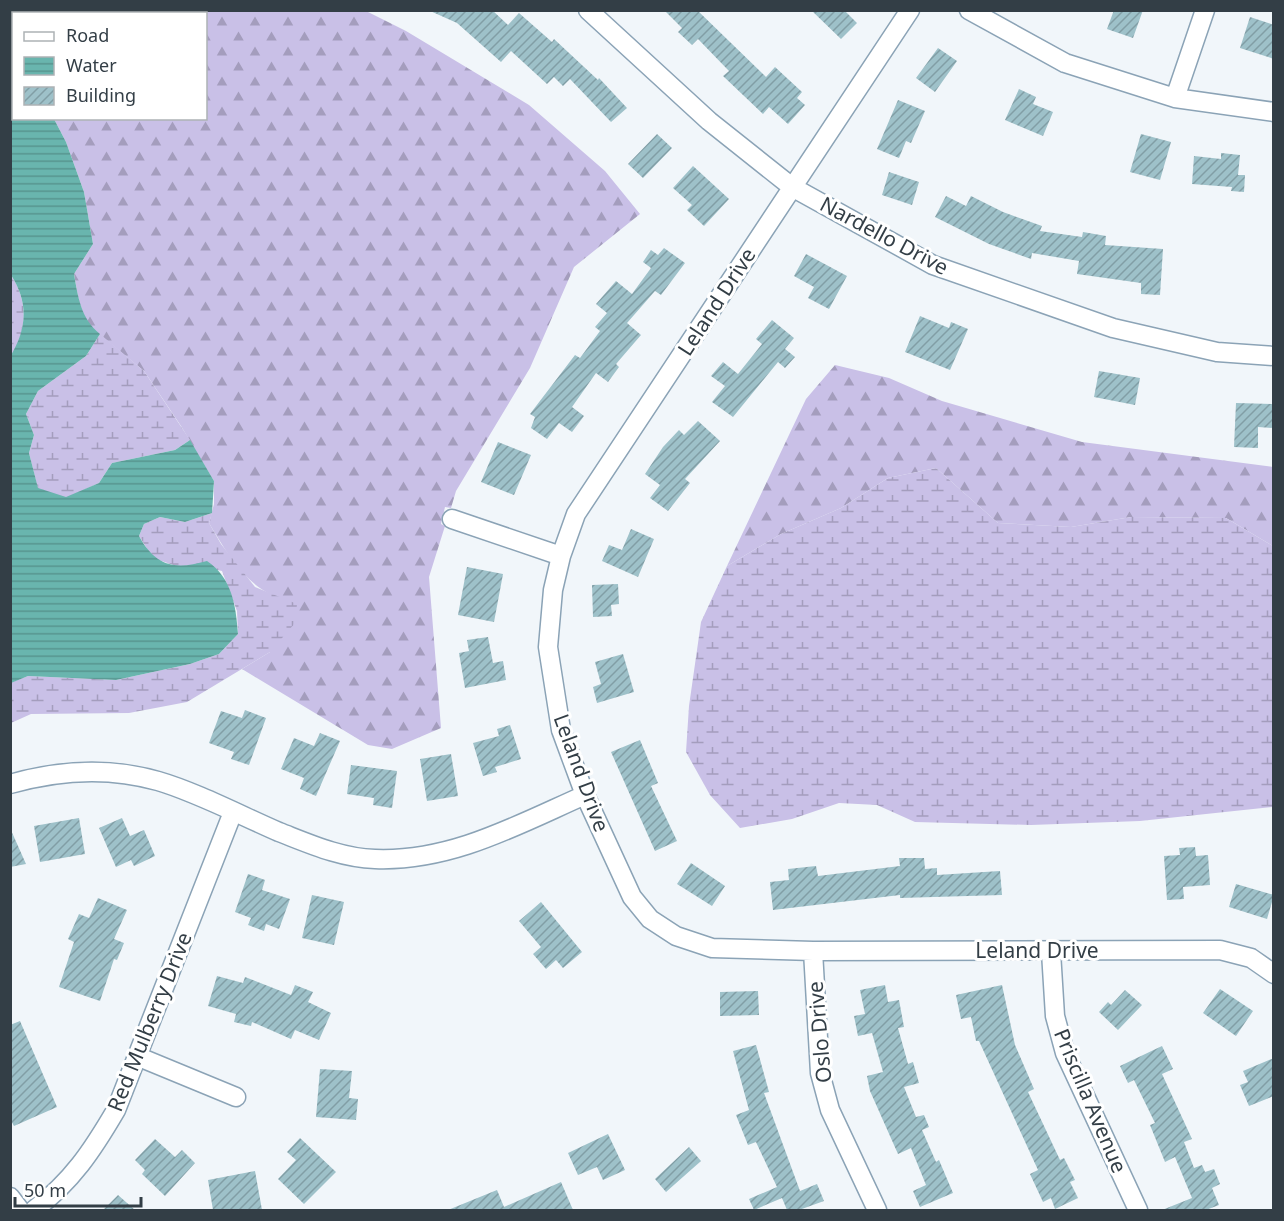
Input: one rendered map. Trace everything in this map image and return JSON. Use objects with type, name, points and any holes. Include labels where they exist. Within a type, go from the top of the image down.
[{"type":"street","name":"Nardello Drive","points":[[588,10],[709,121],[792,187],[933,265],[1102,324],[1217,352],[1274,356]]},
{"type":"street","name":"Leland Drive","points":[[910,10],[576,514],[561,556],[553,590],[548,647],[561,730],[585,795],[632,897],[650,919],[676,936],[712,948],[813,951],[1052,952],[1220,950],[1251,958],[1274,974]]},
{"type":"street","points":[[969,10],[1065,63],[1175,98],[1274,112]]},
{"type":"street","points":[[1175,98],[1205,10]]},
{"type":"street","points":[[452,519],[561,556]]},
{"type":"street","points":[[10,784],[44,774],[95,770],[158,781],[340,854],[373,859],[399,859],[467,847],[585,795]]},
{"type":"street","name":"Red Mulberry Drive","points":[[34,1210],[60,1190],[90,1155],[116,1110],[233,813]]},
{"type":"street","name":"Oslo Drive","points":[[813,951],[820,1073],[830,1110],[877,1210]]},
{"type":"street","name":"Priscilla Avenue","points":[[1052,952],[1055,1016],[1065,1053],[1137,1210]]},
{"type":"street","points":[[138,1057],[236,1097]]},
{"type":"street","points":[[10,1197],[20,1210]]},
{"type":"green space","points":[[366,11],[406,31],[529,105],[605,171],[640,214],[574,267],[530,368],[456,491],[451,508],[445,507],[441,524],[445,526],[429,577],[441,728],[392,749],[368,745],[242,669],[270,652],[270,594],[243,573],[209,523],[214,504],[214,481],[181,426],[144,371],[88,325],[79,302],[74,274],[93,244],[84,192],[66,142],[55,120],[207,120],[207,12],[40,12]]},
{"type":"green space","points":[[11,275],[21,296],[24,316],[20,336],[11,357]]},
{"type":"green space","points":[[100,334],[144,371],[190,440],[175,450],[112,463],[99,483],[66,498],[38,489],[29,453],[34,435],[26,414],[38,391],[86,356]]},
{"type":"green space","points":[[835,365],[889,378],[942,401],[1082,442],[1273,467],[1273,546],[1226,518],[1131,517],[1071,527],[998,523],[936,468],[888,478],[841,508],[781,534],[727,566],[806,399]]},
{"type":"green space","points":[[936,468],[998,523],[1071,527],[1131,517],[1226,518],[1273,546],[1273,807],[1140,821],[1031,825],[915,822],[877,805],[839,803],[792,819],[740,828],[710,795],[686,752],[689,706],[701,622],[727,566],[781,534],[841,508],[888,478]]},
{"type":"green space","points":[[212,513],[209,523],[221,544],[255,587],[297,604],[295,623],[270,652],[187,702],[129,713],[31,714],[11,723],[10,683],[28,676],[116,680],[190,664],[219,654],[238,634],[237,611],[222,571],[193,565],[179,567],[153,558],[139,536],[144,524],[160,517],[185,522]]},
{"type":"water","points":[[12,93],[12,120],[55,120],[66,142],[84,192],[93,244],[74,274],[75,283],[84,314],[88,322],[100,334],[86,356],[38,391],[26,414],[34,435],[29,453],[38,488],[66,497],[99,483],[112,463],[175,450],[190,440],[214,481],[212,513],[185,522],[160,517],[144,524],[139,536],[152,554],[167,564],[185,565],[207,561],[222,576],[231,593],[238,634],[219,654],[190,664],[116,680],[28,676],[11,683],[10,357],[20,336],[24,316],[21,296],[11,275],[10,94]]},
{"type":"building","points":[[428,10],[492,10],[508,25],[519,13],[552,42],[554,39],[598,80],[599,78],[627,108],[611,122],[570,79],[563,86],[554,77],[547,84],[511,51],[501,62],[457,23]]},
{"type":"building","points":[[664,10],[697,10],[766,77],[775,67],[802,92],[797,98],[805,105],[788,124],[769,107],[763,114],[723,76],[729,71],[698,39],[692,45],[678,32],[682,28]]},
{"type":"building","points":[[811,10],[844,10],[857,23],[841,39]]},
{"type":"building","points":[[1114,10],[1143,10],[1133,38],[1107,29]]},
{"type":"building","points":[[1250,17],[1274,25],[1274,59],[1240,48]]},
{"type":"building","points":[[938,48],[957,61],[935,92],[916,78]]},
{"type":"building","points":[[1019,89],[1036,97],[1033,104],[1053,112],[1043,136],[1005,120]]},
{"type":"building","points":[[898,100],[925,111],[911,143],[906,141],[899,158],[877,149]]},
{"type":"building","points":[[657,134],[672,148],[643,178],[628,164]]},
{"type":"building","points":[[1141,134],[1171,142],[1160,180],[1130,172]]},
{"type":"building","points":[[1221,153],[1240,155],[1238,175],[1245,175],[1244,192],[1231,191],[1232,187],[1192,184],[1194,156],[1221,159]]},
{"type":"building","points":[[693,166],[729,199],[704,226],[687,210],[692,205],[673,188]]},
{"type":"building","points":[[889,172],[919,182],[912,205],[882,195]]},
{"type":"building","points":[[946,196],[966,206],[971,196],[1003,212],[1042,226],[1040,231],[1082,237],[1083,232],[1106,236],[1105,245],[1163,249],[1160,295],[1141,294],[1141,283],[1077,274],[1079,261],[1032,253],[1031,259],[989,244],[935,217]]},
{"type":"building","points":[[664,248],[685,263],[661,295],[655,291],[627,323],[641,335],[616,364],[619,367],[608,382],[596,373],[572,407],[584,416],[572,432],[559,423],[547,439],[531,428],[535,417],[530,414],[575,355],[580,358],[600,331],[595,327],[607,313],[596,304],[616,281],[632,294],[651,268],[643,262],[651,250],[658,255]]},
{"type":"building","points":[[806,254],[847,276],[829,309],[808,298],[814,287],[794,276]]},
{"type":"building","points":[[920,316],[949,328],[951,322],[968,329],[950,370],[905,352]]},
{"type":"building","points":[[772,320],[794,338],[785,349],[795,357],[785,368],[778,362],[733,417],[712,402],[725,386],[711,376],[723,362],[738,374],[762,344],[756,339]]},
{"type":"building","points":[[1099,371],[1140,378],[1135,405],[1094,397]]},
{"type":"building","points":[[1236,403],[1274,404],[1274,428],[1258,427],[1258,448],[1234,447]]},
{"type":"building","points":[[698,421],[720,441],[685,479],[690,483],[668,511],[650,498],[660,485],[645,474],[663,447],[679,430],[684,435]]},
{"type":"building","points":[[498,442],[531,455],[514,495],[481,482]]},
{"type":"building","points":[[631,529],[654,539],[638,577],[602,561],[609,545],[622,550]]},
{"type":"building","points":[[467,567],[503,574],[494,622],[458,615]]},
{"type":"building","points":[[618,584],[619,604],[611,605],[612,616],[593,617],[592,585]]},
{"type":"building","points":[[488,637],[493,663],[503,661],[506,680],[465,688],[459,653],[469,651],[467,640]]},
{"type":"building","points":[[623,654],[634,692],[597,703],[593,687],[601,684],[595,662]]},
{"type":"building","points":[[245,710],[266,718],[249,765],[231,759],[234,752],[209,743],[221,711],[242,718]]},
{"type":"building","points":[[510,725],[521,759],[495,767],[497,772],[483,776],[473,743],[499,736],[497,729]]},
{"type":"building","points":[[320,733],[340,741],[316,796],[300,789],[304,778],[281,769],[294,738],[314,746]]},
{"type":"building","points":[[640,740],[658,783],[651,786],[677,841],[655,851],[611,752]]},
{"type":"building","points":[[451,754],[458,796],[427,801],[420,759]]},
{"type":"building","points":[[351,765],[397,771],[392,808],[373,805],[374,798],[347,794]]},
{"type":"building","points":[[79,818],[85,854],[40,862],[34,826]]},
{"type":"building","points":[[122,818],[130,836],[144,830],[155,856],[134,866],[131,860],[116,867],[99,828]]},
{"type":"building","points":[[10,828],[26,864],[10,867]]},
{"type":"building","points":[[1195,847],[1196,856],[1208,855],[1210,885],[1183,887],[1184,899],[1167,900],[1164,856],[1180,855],[1179,848]]},
{"type":"building","points":[[899,858],[924,858],[925,869],[937,868],[937,875],[1000,871],[1002,895],[900,898],[900,895],[773,910],[770,882],[789,880],[788,869],[816,866],[818,876],[900,866]]},
{"type":"building","points":[[691,863],[725,886],[712,906],[677,884]]},
{"type":"building","points":[[248,874],[265,880],[262,890],[290,899],[279,929],[266,924],[264,931],[248,925],[251,918],[235,912]]},
{"type":"building","points":[[1236,884],[1274,895],[1267,919],[1229,907]]},
{"type":"building","points":[[312,895],[344,902],[334,945],[302,938]]},
{"type":"building","points":[[98,898],[127,910],[114,939],[124,943],[117,960],[114,959],[100,1001],[59,987],[74,942],[68,939],[79,914],[89,918]]},
{"type":"building","points":[[541,902],[582,952],[563,968],[556,960],[546,969],[533,954],[541,947],[519,921]]},
{"type":"building","points":[[217,976],[243,983],[245,977],[291,995],[295,985],[313,992],[308,1002],[331,1013],[319,1040],[295,1030],[291,1039],[252,1022],[251,1026],[234,1022],[236,1014],[208,1006]]},
{"type":"building","points":[[885,985],[888,1002],[899,1000],[904,1027],[898,1028],[908,1064],[913,1062],[919,1083],[904,1087],[916,1117],[924,1115],[929,1127],[922,1130],[936,1162],[939,1160],[953,1193],[920,1207],[913,1191],[926,1185],[911,1148],[898,1154],[870,1091],[867,1076],[883,1072],[872,1033],[858,1036],[854,1016],[865,1014],[860,990]]},
{"type":"building","points":[[1002,985],[1015,1045],[1034,1089],[1028,1092],[1060,1160],[1064,1158],[1075,1180],[1070,1182],[1078,1198],[1055,1209],[1051,1198],[1043,1202],[1030,1174],[1038,1170],[979,1041],[976,1041],[971,1017],[961,1019],[956,995]]},
{"type":"building","points":[[1220,989],[1253,1011],[1236,1036],[1203,1013]]},
{"type":"building","points":[[1125,990],[1142,1005],[1118,1030],[1099,1012],[1108,1002],[1111,1005]]},
{"type":"building","points":[[758,991],[759,1015],[720,1016],[720,992]]},
{"type":"building","points":[[20,1021],[57,1107],[14,1126],[10,1119],[10,1025]]},
{"type":"building","points":[[756,1045],[769,1092],[764,1093],[800,1191],[817,1184],[824,1201],[799,1210],[787,1210],[782,1198],[754,1210],[749,1199],[777,1187],[756,1142],[748,1145],[736,1115],[749,1110],[733,1051]]},
{"type":"building","points":[[1162,1046],[1173,1069],[1162,1074],[1192,1139],[1184,1142],[1194,1168],[1202,1165],[1205,1172],[1214,1169],[1220,1184],[1212,1188],[1219,1205],[1206,1210],[1162,1210],[1192,1198],[1175,1157],[1165,1162],[1150,1125],[1155,1123],[1134,1080],[1128,1083],[1120,1066]]},
{"type":"building","points":[[1274,1058],[1274,1096],[1249,1106],[1240,1085],[1248,1082],[1243,1071]]},
{"type":"building","points":[[320,1069],[352,1071],[349,1098],[358,1099],[356,1120],[316,1117]]},
{"type":"building","points":[[608,1134],[625,1170],[603,1180],[597,1167],[578,1175],[568,1153]]},
{"type":"building","points":[[300,1138],[336,1172],[304,1204],[278,1179],[296,1160],[287,1152]]},
{"type":"building","points":[[155,1139],[175,1157],[182,1150],[195,1163],[165,1196],[142,1174],[145,1170],[135,1160]]},
{"type":"building","points":[[689,1147],[701,1161],[666,1192],[655,1179]]},
{"type":"building","points":[[255,1171],[262,1210],[213,1210],[208,1180]]},
{"type":"building","points":[[561,1182],[573,1210],[448,1210],[497,1190],[504,1207]]},
{"type":"building","points":[[118,1195],[135,1210],[103,1210]]}]
